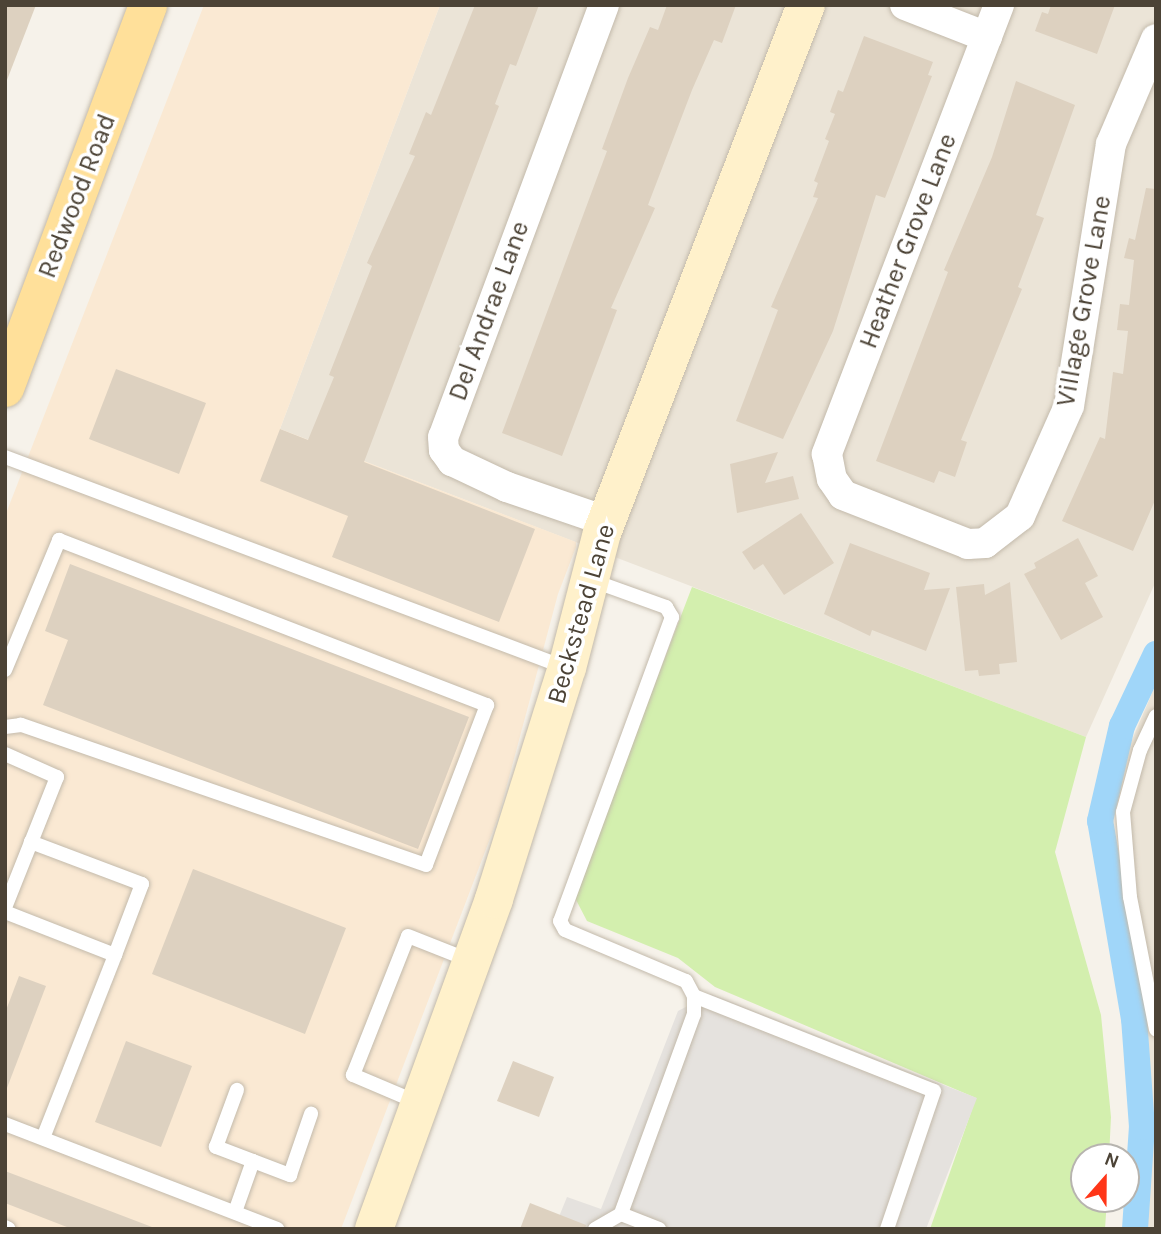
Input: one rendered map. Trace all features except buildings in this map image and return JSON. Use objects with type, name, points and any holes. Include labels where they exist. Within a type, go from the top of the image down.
[{"type":"main road","name":"Redwood Road","points":[[5,388],[148,5]]},
{"type":"street","name":"Del Andrae Lane","points":[[604,5],[443,437],[444,450],[452,461],[507,486],[606,521]]},
{"type":"street","name":"Beckstead Lane","points":[[374,1229],[422,1104],[472,961],[567,668],[606,521],[806,5]]},
{"type":"street","points":[[905,5],[987,37]]},
{"type":"street","name":"Heather Grove Lane","points":[[832,479],[827,454],[999,5]]},
{"type":"street","name":"Village Grove Lane","points":[[832,479],[843,495],[968,544],[985,543],[1020,516],[1069,406],[1111,144],[1156,39]]},
{"type":"lane","points":[[5,457],[567,668]]},
{"type":"lane","points":[[5,670],[59,540],[487,705],[426,865],[21,725],[5,727]]},
{"type":"lane","points":[[590,579],[666,607],[672,617],[560,921],[565,930],[671,972],[686,981],[694,996],[694,1014],[621,1214],[595,1229]]},
{"type":"lane","points":[[1156,716],[1140,750],[1123,812],[1130,897],[1156,1029]]},
{"type":"lane","points":[[5,754],[57,776],[5,910],[116,955]]},
{"type":"lane","points":[[31,842],[142,884],[43,1138]]},
{"type":"lane","points":[[422,1104],[354,1074],[408,936],[472,961]]},
{"type":"lane","points":[[694,996],[934,1091],[887,1229]]},
{"type":"lane","points":[[237,1090],[216,1147],[290,1175],[311,1114]]},
{"type":"lane","points":[[5,1124],[235,1212],[261,1226],[277,1229]]},
{"type":"lane","points":[[235,1212],[253,1161]]},
{"type":"lane","points":[[621,1214],[659,1229]]},
{"type":"shaded area","points":[[204,5],[440,5],[280,429],[576,542],[576,547],[558,594],[499,815],[341,1229],[5,1229],[5,516]]},
{"type":"shaded area","points":[[440,5],[1156,5],[1156,581],[1086,737],[280,429]]},
{"type":"shaded area","points":[[1156,684],[1156,1229],[1143,1229],[1140,1143],[1138,1143],[1116,777]]},
{"type":"shaded area","points":[[711,994],[977,1098],[926,1229],[554,1229],[567,1197],[601,1209],[678,1011]]},
{"type":"green space","points":[[692,587],[1086,737],[1055,852],[1101,1015],[1111,1117],[1110,1143],[1070,1143],[1070,1213],[1106,1213],[1105,1229],[930,1229],[976,1098],[715,987],[678,958],[587,921],[574,896]]},
{"type":"waterway","points":[[1135,1229],[1142,1127],[1134,1019],[1100,821],[1122,726],[1156,654]]}]
